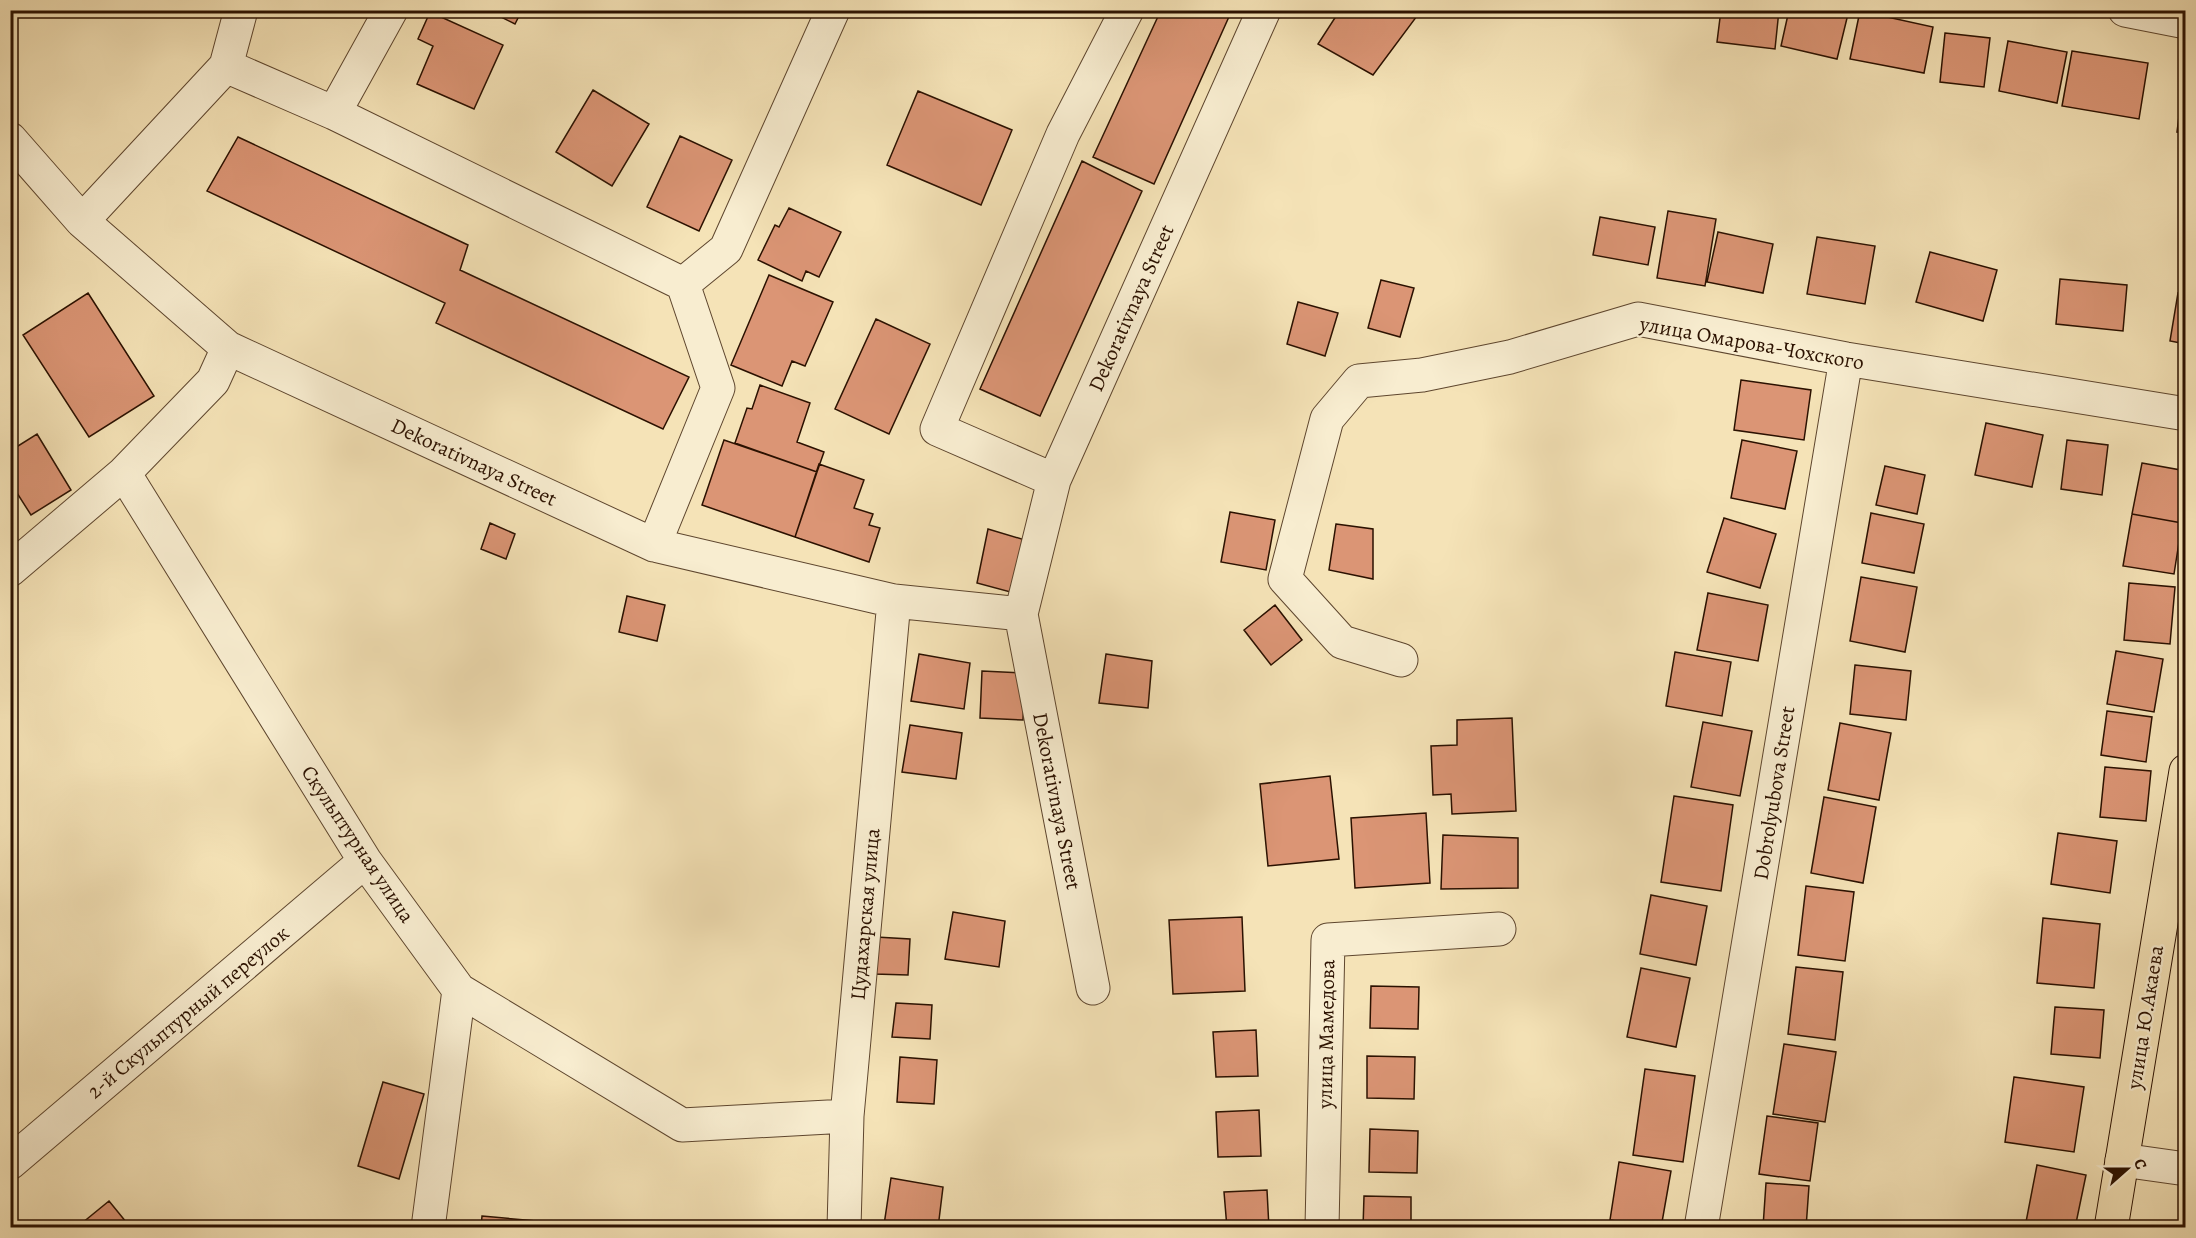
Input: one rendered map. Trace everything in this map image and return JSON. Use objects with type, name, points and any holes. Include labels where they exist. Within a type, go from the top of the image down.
[{"type":"main road","name":"улица Ю.Акаева","points":[[2111,1227],[2184,788]]},
{"type":"street","points":[[82,221],[225,66],[242,10]]},
{"type":"street","points":[[334,113],[391,10]]},
{"type":"street","points":[[682,284],[726,249],[834,10]]},
{"type":"street","points":[[1054,480],[937,429],[1063,134],[1127,10]]},
{"type":"street","name":"Dekorativnaya Street","points":[[1093,988],[1021,614],[1054,480],[1264,10]]},
{"type":"street","points":[[2125,10],[2186,22]]},
{"type":"street","points":[[225,66],[334,113],[682,284],[718,388],[654,545]]},
{"type":"street","name":"Dekorativnaya Street","points":[[10,139],[82,221],[228,348],[654,545],[894,601],[1021,614]]},
{"type":"street","name":"улица Омарова-Чохского","points":[[1401,660],[1342,642],[1285,579],[1327,419],[1359,381],[1422,375],[1510,357],[1638,319],[1846,359],[2186,414]]},
{"type":"street","points":[[10,570],[124,473],[213,381],[228,348]]},
{"type":"street","name":"Dobrolyubova Street","points":[[1701,1227],[1846,359]]},
{"type":"street","name":"Скульптурная улица","points":[[124,473],[365,861],[459,990],[682,1125],[846,1116]]},
{"type":"street","name":"Цудахарская улица","points":[[844,1227],[846,1116],[894,601]]},
{"type":"street","name":"2-й Скульптурный переулок","points":[[10,1163],[365,861]]},
{"type":"street","name":"улица Мамедова","points":[[1322,1227],[1328,940],[1499,929]]},
{"type":"street","points":[[428,1227],[459,990]]},
{"type":"street","points":[[2122,1160],[2186,1169]]},
{"type":"building","points":[[487,10],[522,10],[515,24]]},
{"type":"building","points":[[1161,10],[1232,10],[1154,184],[1093,157]]},
{"type":"building","points":[[1340,10],[1409,10],[1417,16],[1373,75],[1318,44]]},
{"type":"building","points":[[1721,10],[1779,10],[1775,49],[1717,42]]},
{"type":"building","points":[[1789,10],[1835,10],[1848,14],[1837,59],[1781,46]]},
{"type":"building","points":[[1860,11],[1933,27],[1924,73],[1850,59]]},
{"type":"building","points":[[430,12],[503,45],[474,109],[417,84],[433,46],[418,39]]},
{"type":"building","points":[[1945,33],[1990,38],[1984,87],[1940,82]]},
{"type":"building","points":[[2008,41],[2067,52],[2057,103],[1999,91]]},
{"type":"building","points":[[2072,51],[2148,63],[2139,119],[2062,106]]},
{"type":"building","points":[[2186,69],[2186,133],[2177,132]]},
{"type":"building","points":[[593,90],[649,124],[612,186],[556,152]]},
{"type":"building","points":[[918,91],[1012,130],[981,205],[887,165]]},
{"type":"building","points":[[680,136],[732,160],[699,231],[647,207]]},
{"type":"building","points":[[238,137],[468,245],[460,270],[689,377],[663,429],[436,323],[445,303],[207,191]]},
{"type":"building","points":[[1082,161],[1142,191],[1040,416],[980,389]]},
{"type":"building","points":[[789,208],[841,232],[819,277],[806,271],[802,281],[758,260],[775,225],[779,227]]},
{"type":"building","points":[[1668,211],[1716,219],[1705,286],[1657,278]]},
{"type":"building","points":[[1600,217],[1655,227],[1648,265],[1593,255]]},
{"type":"building","points":[[1718,232],[1773,244],[1763,293],[1707,282]]},
{"type":"building","points":[[1817,237],[1875,246],[1865,304],[1807,294]]},
{"type":"building","points":[[1930,252],[1997,270],[1983,321],[1916,302]]},
{"type":"building","points":[[769,275],[833,302],[805,366],[792,361],[782,386],[731,365]]},
{"type":"building","points":[[2060,279],[2127,285],[2123,331],[2056,324]]},
{"type":"building","points":[[1381,280],[1414,288],[1400,337],[1368,328]]},
{"type":"building","points":[[88,293],[154,396],[89,437],[23,335]]},
{"type":"building","points":[[2178,293],[2186,295],[2186,344],[2170,341]]},
{"type":"building","points":[[1298,302],[1338,313],[1325,356],[1287,344]]},
{"type":"building","points":[[876,319],[930,344],[889,434],[835,409]]},
{"type":"building","points":[[1741,380],[1811,390],[1804,440],[1734,430]]},
{"type":"building","points":[[760,385],[810,403],[797,442],[824,452],[817,472],[735,443],[747,408],[752,409]]},
{"type":"building","points":[[1986,423],[2043,435],[2032,487],[1975,475]]},
{"type":"building","points":[[37,434],[71,490],[31,515],[10,482],[10,451]]},
{"type":"building","points":[[724,440],[817,472],[795,537],[702,505]]},
{"type":"building","points":[[1742,440],[1797,451],[1785,509],[1731,498]]},
{"type":"building","points":[[2067,440],[2108,445],[2102,495],[2061,489]]},
{"type":"building","points":[[2142,463],[2186,471],[2186,505],[2182,523],[2132,514]]},
{"type":"building","points":[[819,464],[864,480],[854,508],[873,514],[869,525],[880,528],[869,562],[795,537]]},
{"type":"building","points":[[1885,466],[1925,475],[1917,514],[1876,505]]},
{"type":"building","points":[[1230,512],[1275,520],[1266,570],[1221,562]]},
{"type":"building","points":[[1871,513],[1924,524],[1914,573],[1862,563]]},
{"type":"building","points":[[2132,514],[2182,523],[2174,574],[2123,566]]},
{"type":"building","points":[[1724,518],[1776,534],[1760,588],[1707,572]]},
{"type":"building","points":[[490,523],[515,534],[506,559],[481,549]]},
{"type":"building","points":[[1336,524],[1373,529],[1373,579],[1329,570]]},
{"type":"building","points":[[988,529],[1025,540],[1018,594],[977,583]]},
{"type":"building","points":[[1861,577],[1917,587],[1905,652],[1850,641]]},
{"type":"building","points":[[2129,583],[2175,587],[2170,644],[2124,640]]},
{"type":"building","points":[[1708,593],[1768,605],[1758,661],[1697,650]]},
{"type":"building","points":[[627,596],[665,605],[657,641],[619,632]]},
{"type":"building","points":[[1275,605],[1302,640],[1271,665],[1244,630]]},
{"type":"building","points":[[2116,651],[2163,659],[2154,712],[2107,704]]},
{"type":"building","points":[[1675,652],[1731,662],[1722,716],[1666,706]]},
{"type":"building","points":[[919,654],[970,663],[964,709],[911,701]]},
{"type":"building","points":[[1106,654],[1152,661],[1148,708],[1099,703]]},
{"type":"building","points":[[1855,665],[1911,671],[1906,720],[1850,714]]},
{"type":"building","points":[[982,671],[1025,673],[1023,720],[980,718]]},
{"type":"building","points":[[2107,711],[2152,717],[2146,762],[2101,755]]},
{"type":"building","points":[[1512,718],[1516,811],[1452,814],[1451,794],[1433,795],[1431,746],[1457,745],[1457,720]]},
{"type":"building","points":[[1703,722],[1752,731],[1740,796],[1691,787]]},
{"type":"building","points":[[1840,723],[1891,733],[1879,800],[1828,790]]},
{"type":"building","points":[[910,725],[962,733],[956,779],[902,772]]},
{"type":"building","points":[[2105,767],[2151,771],[2146,821],[2100,817]]},
{"type":"building","points":[[1330,776],[1339,859],[1268,866],[1260,784]]},
{"type":"building","points":[[1674,796],[1733,805],[1721,891],[1661,882]]},
{"type":"building","points":[[1824,797],[1876,807],[1863,883],[1811,873]]},
{"type":"building","points":[[1426,813],[1430,883],[1355,888],[1351,818]]},
{"type":"building","points":[[2058,833],[2117,841],[2110,893],[2051,884]]},
{"type":"building","points":[[1443,835],[1518,838],[1518,888],[1441,889]]},
{"type":"building","points":[[1806,886],[1854,892],[1845,961],[1798,955]]},
{"type":"building","points":[[1651,895],[1707,906],[1696,965],[1640,954]]},
{"type":"building","points":[[953,912],[1005,921],[999,967],[945,959]]},
{"type":"building","points":[[1242,917],[1245,991],[1173,994],[1169,920]]},
{"type":"building","points":[[2043,918],[2100,924],[2094,988],[2037,983]]},
{"type":"building","points":[[876,937],[910,939],[908,975],[874,974]]},
{"type":"building","points":[[1796,967],[1843,972],[1835,1040],[1788,1034]]},
{"type":"building","points":[[1641,968],[1690,978],[1676,1047],[1627,1037]]},
{"type":"building","points":[[1371,986],[1419,987],[1418,1029],[1370,1028]]},
{"type":"building","points":[[896,1003],[932,1005],[930,1039],[892,1037]]},
{"type":"building","points":[[2055,1007],[2104,1010],[2100,1058],[2051,1054]]},
{"type":"building","points":[[1256,1030],[1258,1076],[1216,1077],[1213,1032]]},
{"type":"building","points":[[1784,1044],[1836,1052],[1825,1122],[1773,1114]]},
{"type":"building","points":[[1367,1056],[1415,1057],[1414,1099],[1367,1098]]},
{"type":"building","points":[[900,1057],[937,1060],[934,1104],[897,1102]]},
{"type":"building","points":[[1645,1069],[1695,1076],[1683,1162],[1633,1155]]},
{"type":"building","points":[[2014,1077],[2084,1087],[2074,1152],[2005,1142]]},
{"type":"building","points":[[383,1082],[424,1094],[399,1179],[358,1166]]},
{"type":"building","points":[[1259,1110],[1261,1156],[1218,1157],[1216,1112]]},
{"type":"building","points":[[1767,1116],[1818,1123],[1810,1181],[1759,1174]]},
{"type":"building","points":[[1370,1129],[1418,1131],[1417,1173],[1369,1172]]},
{"type":"building","points":[[1619,1162],[1671,1171],[1661,1228],[1610,1220]]},
{"type":"building","points":[[2037,1165],[2086,1175],[2075,1228],[2052,1228],[2026,1222]]},
{"type":"building","points":[[891,1178],[943,1187],[938,1228],[900,1228],[884,1225]]},
{"type":"building","points":[[1766,1183],[1809,1186],[1806,1228],[1763,1227]]},
{"type":"building","points":[[1267,1190],[1269,1228],[1227,1228],[1224,1192]]},
{"type":"building","points":[[1364,1196],[1411,1197],[1411,1228],[1363,1228]]},
{"type":"building","points":[[109,1201],[131,1228],[76,1228]]},
{"type":"building","points":[[482,1216],[536,1221],[536,1228],[481,1228]]}]
